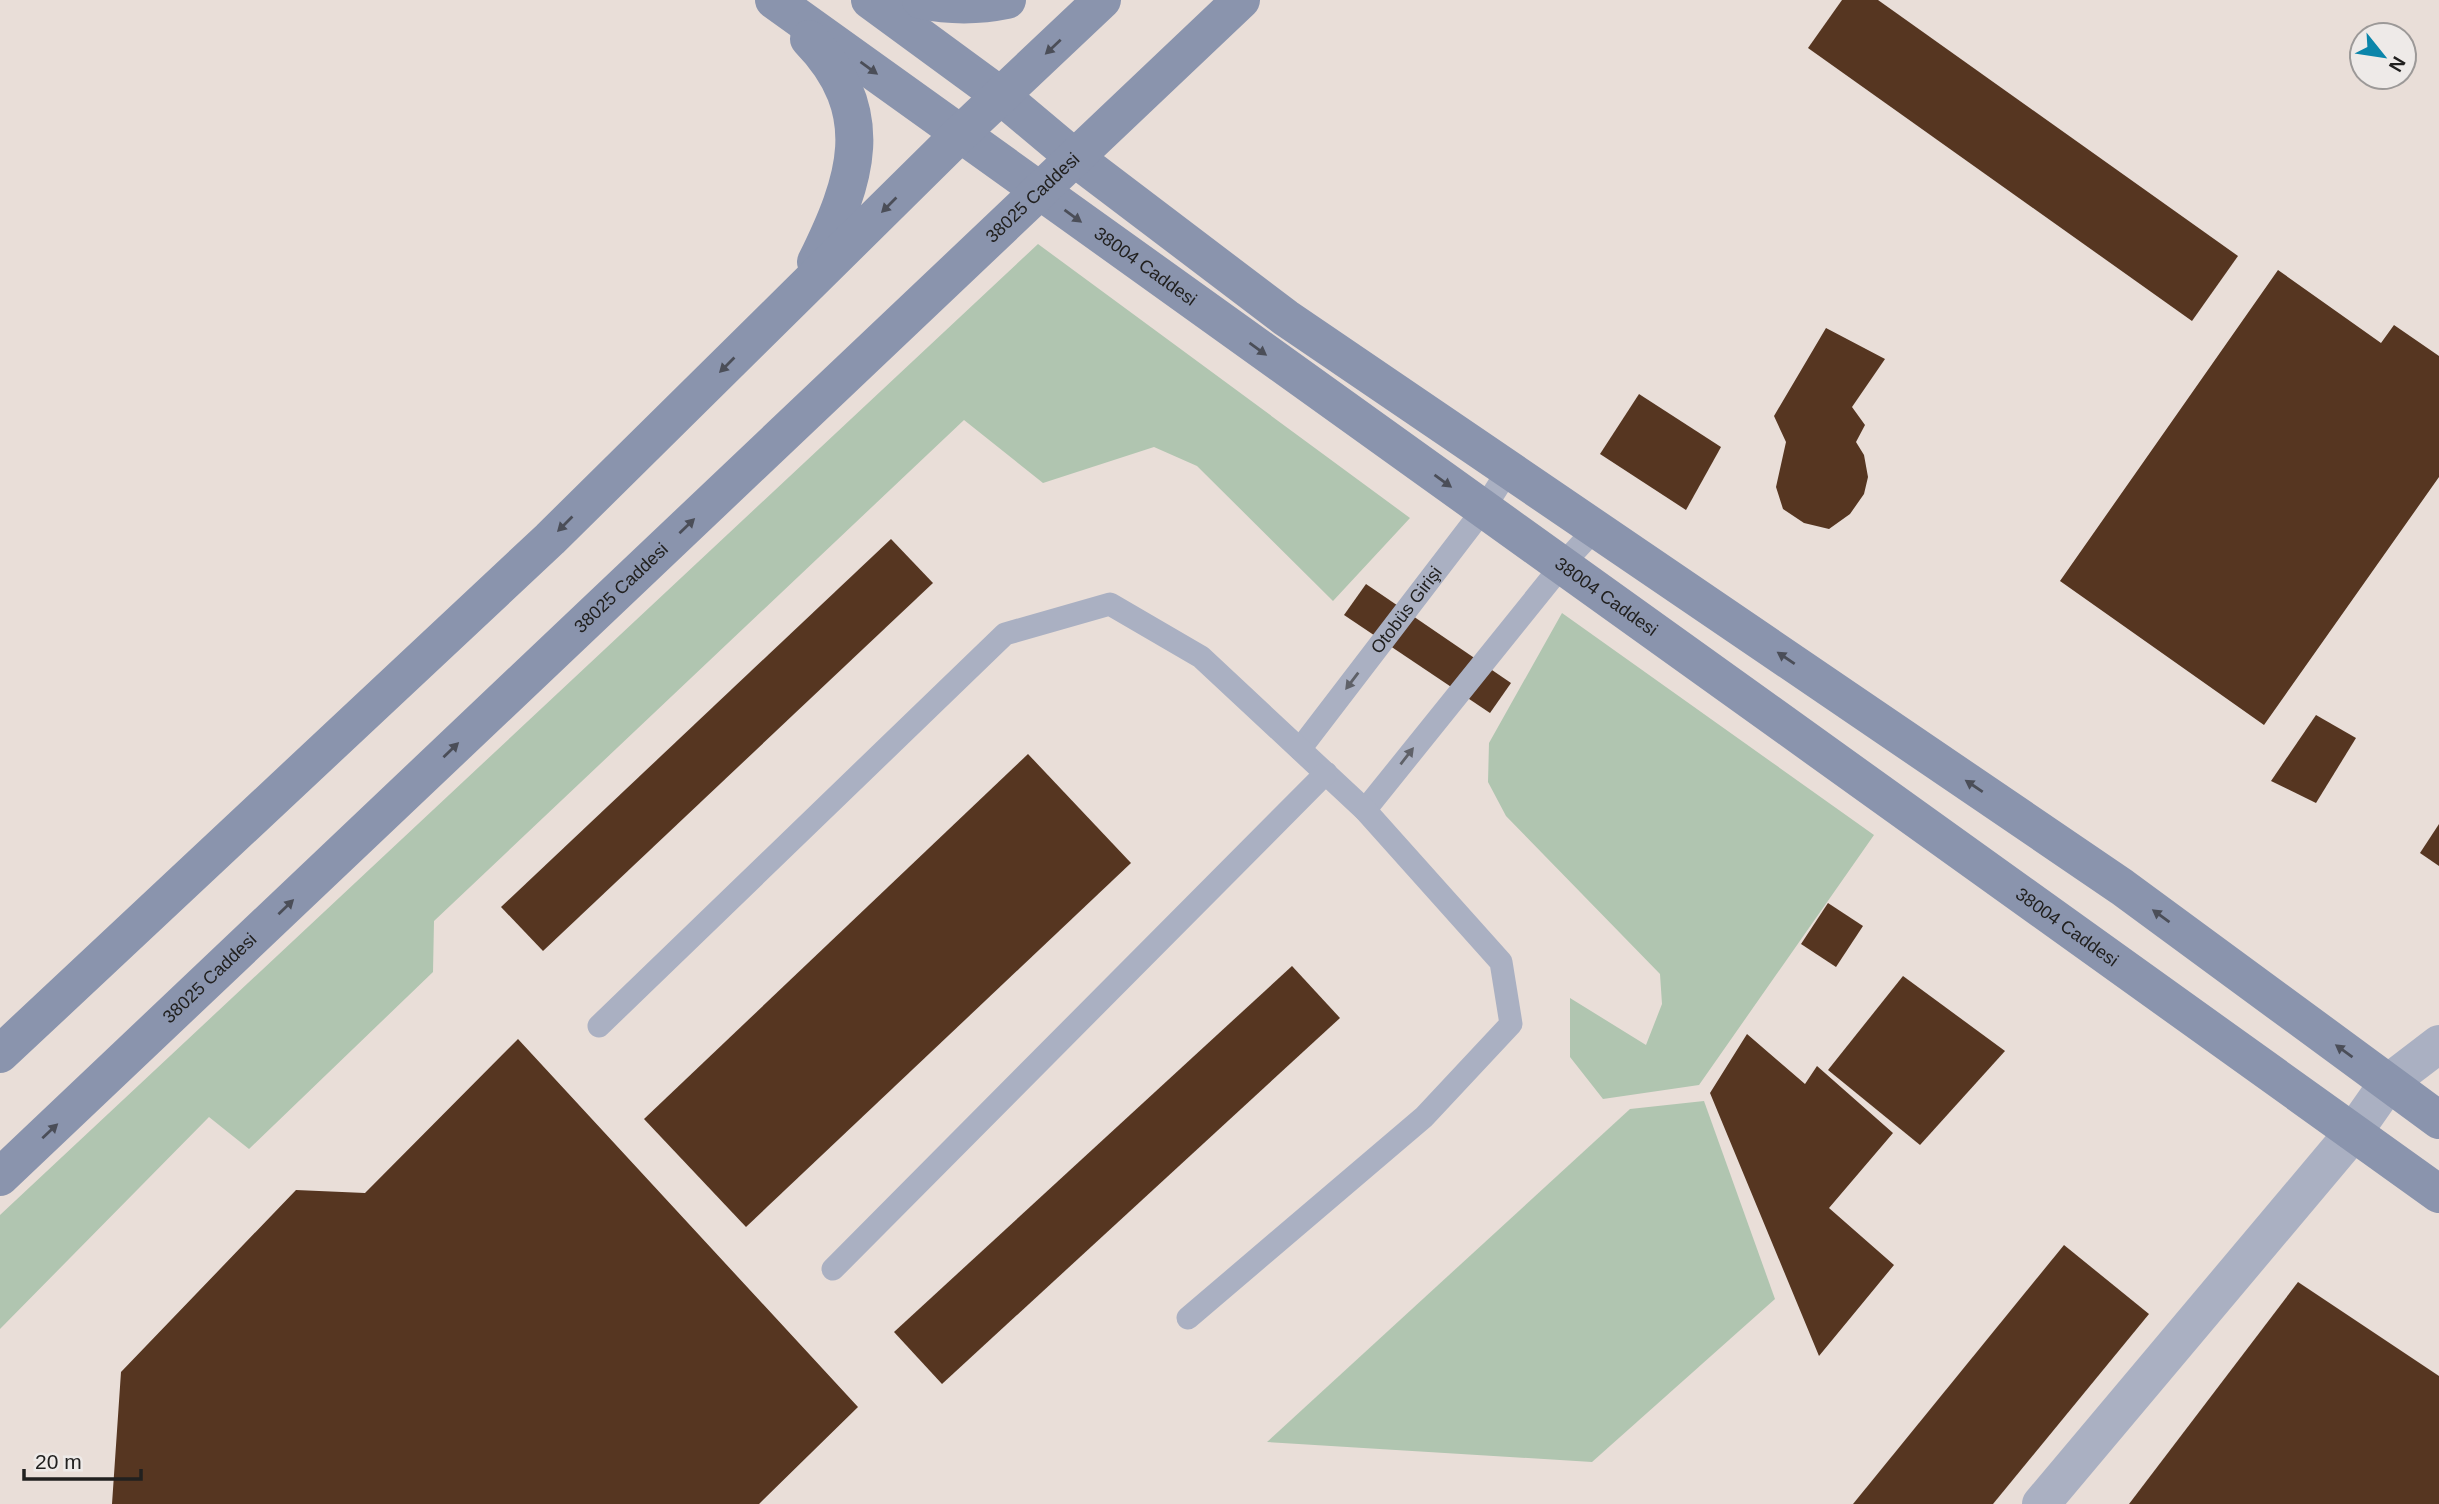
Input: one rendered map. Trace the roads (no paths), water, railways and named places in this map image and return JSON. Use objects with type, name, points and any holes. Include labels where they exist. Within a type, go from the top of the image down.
[{"type":"street","name":"38004 Caddesi","points":[[772,0],[2439,1194]]},
{"type":"street","points":[[772,0],[827,58],[844,87],[854,123],[852,178],[841,212],[803,290]]},
{"type":"street","points":[[870,0],[1001,96],[1075,158],[1286,318],[2122,887],[2439,1120]]},
{"type":"street","points":[[921,0],[942,5],[984,4],[1007,0]]},
{"type":"street","points":[[0,1054],[550,538],[960,134],[1102,0]]},
{"type":"street","name":"38025 Caddesi","points":[[0,1177],[1241,0]]},
{"type":"street","points":[[2041,1504],[2353,1133],[2388,1083],[2439,1044]]},
{"type":"lane","name":"Otobüs Girişi","points":[[1300,749],[1483,510],[1509,469]]},
{"type":"lane","points":[[1365,810],[1563,564],[1596,528]]},
{"type":"lane","points":[[599,1026],[1005,634],[1110,604],[1201,657],[1365,810],[1501,962],[1511,1024],[1424,1117],[1188,1318]]},
{"type":"lane","points":[[833,1269],[1326,773]]}]
